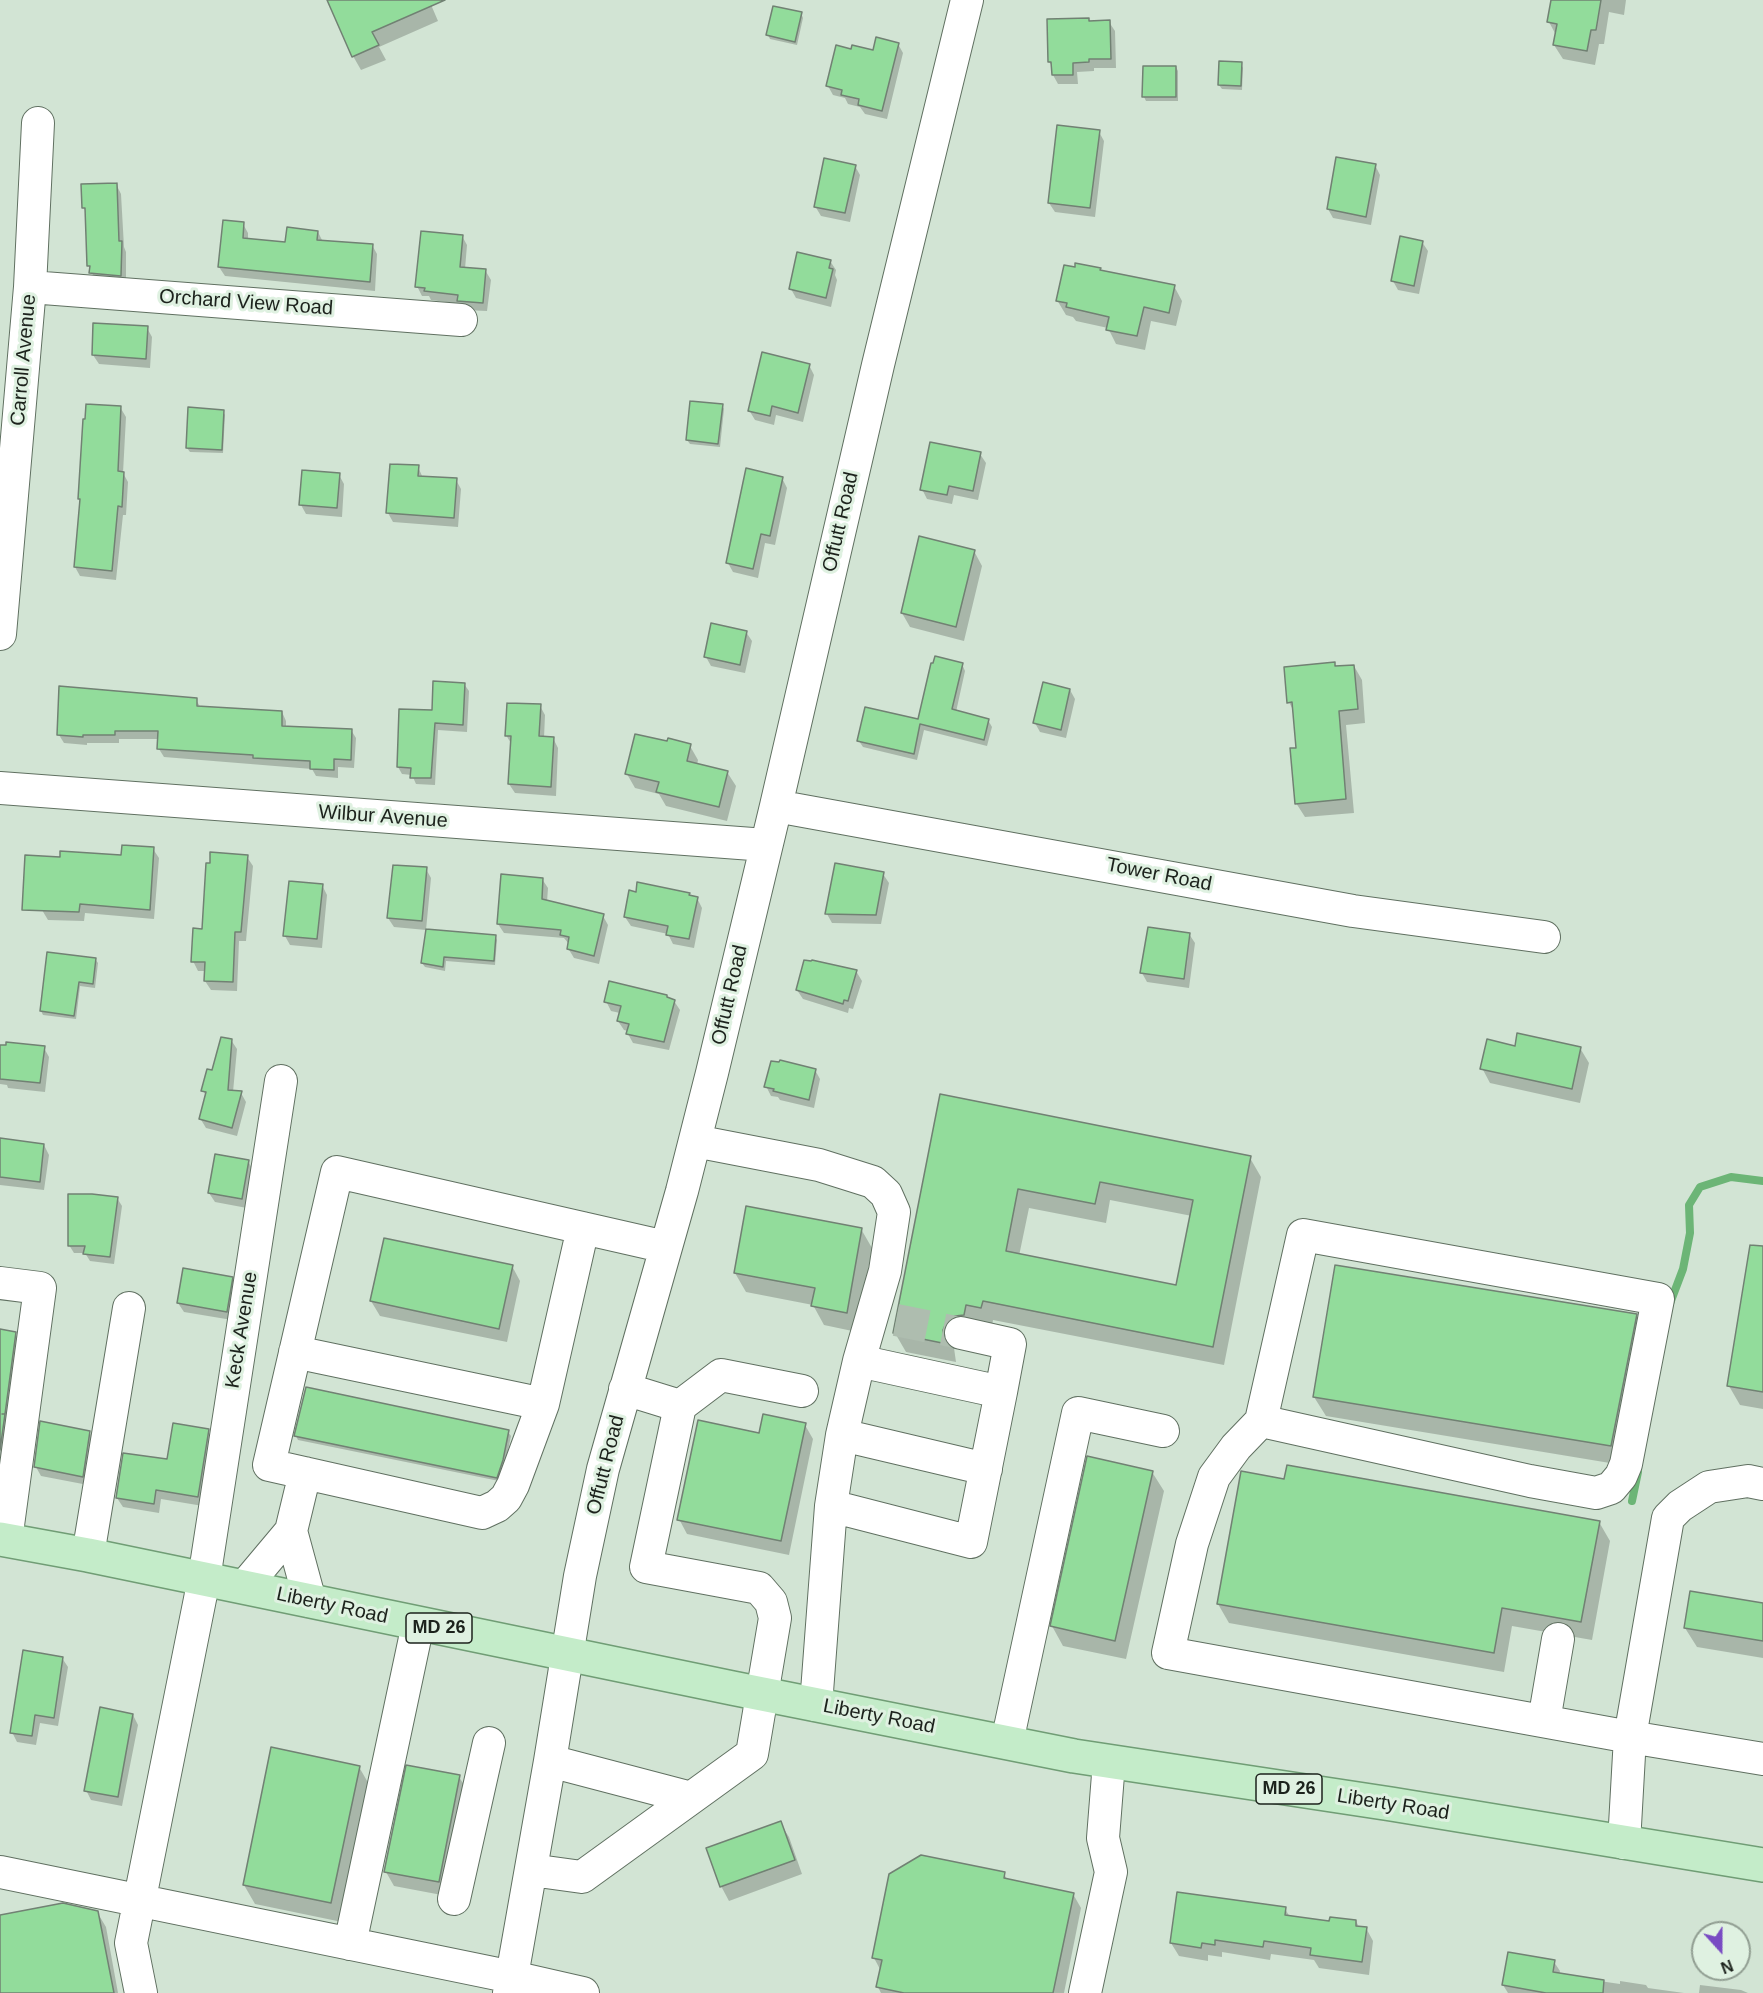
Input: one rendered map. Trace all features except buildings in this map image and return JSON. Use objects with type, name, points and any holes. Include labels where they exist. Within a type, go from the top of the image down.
[{"type":"main road","name":"Liberty Road","points":[[3,1540],[88,1555],[816,1705],[1109,1762],[1391,1804],[1763,1865]]},
{"type":"street","name":"Offutt Road","points":[[511,1985],[582,1565],[603,1469],[695,1141],[776,806],[878,365],[967,0]]},
{"type":"street","name":"Carroll Avenue","points":[[0,634],[30,287],[38,123]]},
{"type":"street","name":"Orchard View Road","points":[[30,287],[462,320]]},
{"type":"street","name":"Wilbur Avenue","points":[[0,788],[766,845]]},
{"type":"street","name":"Tower Road","points":[[776,806],[1353,911],[1544,937]]},
{"type":"street","name":"Keck Avenue","points":[[141,1993],[131,1943],[204,1579],[281,1081]]},
{"type":"street","points":[[695,1141],[819,1165],[873,1182],[886,1194],[894,1212],[885,1271],[884,1317],[859,1361],[842,1435],[831,1506],[816,1705]]},
{"type":"street","points":[[582,1228],[543,1404],[510,1491],[497,1506],[482,1513],[269,1465],[337,1172],[666,1247]]},
{"type":"street","points":[[1261,1421],[1530,1481],[1596,1493],[1611,1488],[1621,1476],[1626,1464],[1658,1299],[1303,1234],[1261,1421],[1236,1447],[1214,1477],[1192,1544],[1168,1653],[1763,1760]]},
{"type":"street","points":[[0,1283],[40,1288],[3,1540]]},
{"type":"street","points":[[88,1555],[129,1308]]},
{"type":"street","points":[[831,1506],[971,1542],[1010,1344],[961,1333]]},
{"type":"street","points":[[295,1352],[543,1404]]},
{"type":"street","points":[[859,1361],[1001,1392]]},
{"type":"street","points":[[531,1870],[582,1877],[752,1755],[775,1618],[771,1602],[759,1588],[646,1567],[680,1406],[721,1375],[802,1391]]},
{"type":"street","points":[[625,1389],[680,1406]]},
{"type":"street","points":[[1007,1742],[1078,1413],[1163,1431]]},
{"type":"street","points":[[842,1435],[986,1468]]},
{"type":"street","points":[[244,1587],[291,1531],[305,1473]]},
{"type":"street","points":[[1624,1843],[1630,1737],[1668,1518],[1680,1506],[1709,1487],[1748,1481],[1763,1484]]},
{"type":"street","points":[[291,1531],[310,1601]]},
{"type":"street","points":[[350,1944],[418,1623]]},
{"type":"street","points":[[1544,1721],[1558,1639]]},
{"type":"street","points":[[454,1899],[489,1743]]},
{"type":"street","points":[[550,1761],[691,1798]]},
{"type":"street","points":[[1085,1993],[1111,1872],[1103,1838],[1109,1762]]},
{"type":"street","points":[[0,1872],[350,1944],[511,1985],[583,1993]]},
{"type":"waterway","points":[[1669,1306],[1683,1269],[1690,1233],[1689,1205],[1700,1187],[1731,1177],[1763,1181]]},
{"type":"waterway","points":[[1632,1501],[1638,1472]]},
{"type":"tunnel","points":[[896,1320],[961,1333]]}]
